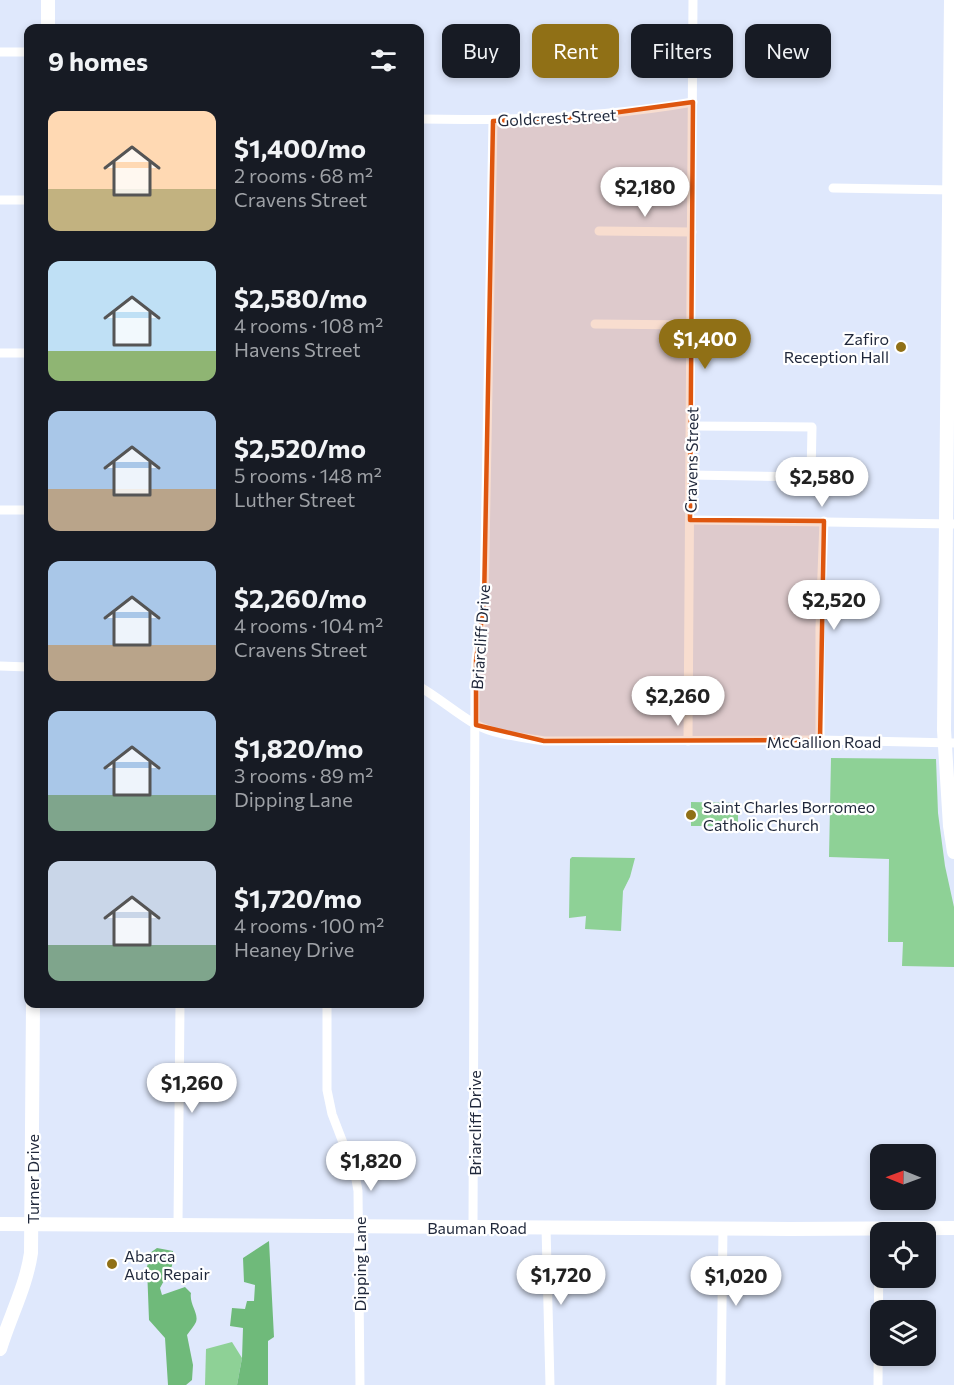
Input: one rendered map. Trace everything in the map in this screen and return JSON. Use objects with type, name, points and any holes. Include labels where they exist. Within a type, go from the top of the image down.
[{"type":"street","points":[[48,0],[48,24]]},
{"type":"street","name":"Cravens Street","points":[[688,741],[693,0]]},
{"type":"street","points":[[951,0],[949,742],[950,826],[954,852]]},
{"type":"street","points":[[0,52],[24,52]]},
{"type":"street","name":"Goldcrest Street","points":[[424,119],[493,120],[602,115],[693,102]]},
{"type":"street","name":"Briarcliff Drive","points":[[473,1226],[476,660],[484,603],[493,120]]},
{"type":"street","points":[[833,188],[952,190]]},
{"type":"street","points":[[0,200],[24,200]]},
{"type":"street","points":[[598,231],[692,232]]},
{"type":"street","points":[[595,324],[692,325]]},
{"type":"street","points":[[0,352],[24,352]]},
{"type":"street","points":[[690,475],[811,477],[812,452],[812,427],[691,426]]},
{"type":"street","points":[[0,510],[24,510]]},
{"type":"street","points":[[690,520],[950,524]]},
{"type":"street","points":[[820,740],[820,627],[824,521]]},
{"type":"street","points":[[0,666],[24,667]]},
{"type":"street","name":"McGallion Road","points":[[424,689],[476,725],[507,735],[543,741],[949,742]]},
{"type":"street","name":"Turner Drive","points":[[0,1349],[28,1273],[32,1224],[33,1008]]},
{"type":"street","points":[[178,1224],[180,1008]]},
{"type":"street","name":"Dipping Lane","points":[[327,1008],[327,1090],[332,1114],[355,1174],[358,1191],[360,1385]]},
{"type":"street","name":"Bauman Road","points":[[0,1224],[870,1228]]},
{"type":"street","points":[[546,1227],[550,1385]]},
{"type":"street","points":[[721,1385],[723,1228]]},
{"type":"street","name":"Bauman Road","points":[[936,1228],[954,1228]]},
{"type":"street","points":[[878,1385],[879,1288]]},
{"type":"highlighted area","points":[[693,102],[690,520],[824,521],[820,740],[544,741],[476,725],[476,660],[484,603],[493,121],[583,117]]},
{"type":"green space","points":[[831,758],[936,759],[938,813],[945,866],[954,907],[954,967],[902,966],[903,942],[888,942],[889,859],[829,857]]},
{"type":"green space","points":[[691,802],[738,803],[738,826],[691,826]]},
{"type":"green space","points":[[572,857],[635,858],[623,891],[621,931],[585,929],[586,916],[569,918],[570,859]]},
{"type":"green space","points":[[269,1241],[274,1337],[268,1341],[268,1385],[237,1385],[242,1358],[243,1328],[230,1326],[232,1308],[245,1309],[247,1301],[254,1301],[255,1285],[244,1282],[243,1258]]},
{"type":"green space","points":[[157,1248],[173,1251],[172,1266],[160,1288],[162,1295],[185,1287],[191,1293],[197,1319],[187,1335],[193,1365],[192,1380],[186,1385],[168,1385],[165,1338],[149,1320],[147,1267],[150,1253]]},
{"type":"green space","points":[[232,1342],[242,1358],[237,1385],[205,1385],[206,1349]]},
{"type":"place","name":"Zafiro Reception Hall","points":[[901,347]]},
{"type":"place","name":"Saint Charles Borromeo Catholic Church","points":[[691,815]]},
{"type":"place","name":"Abarca Auto Repair","points":[[112,1264]]}]
